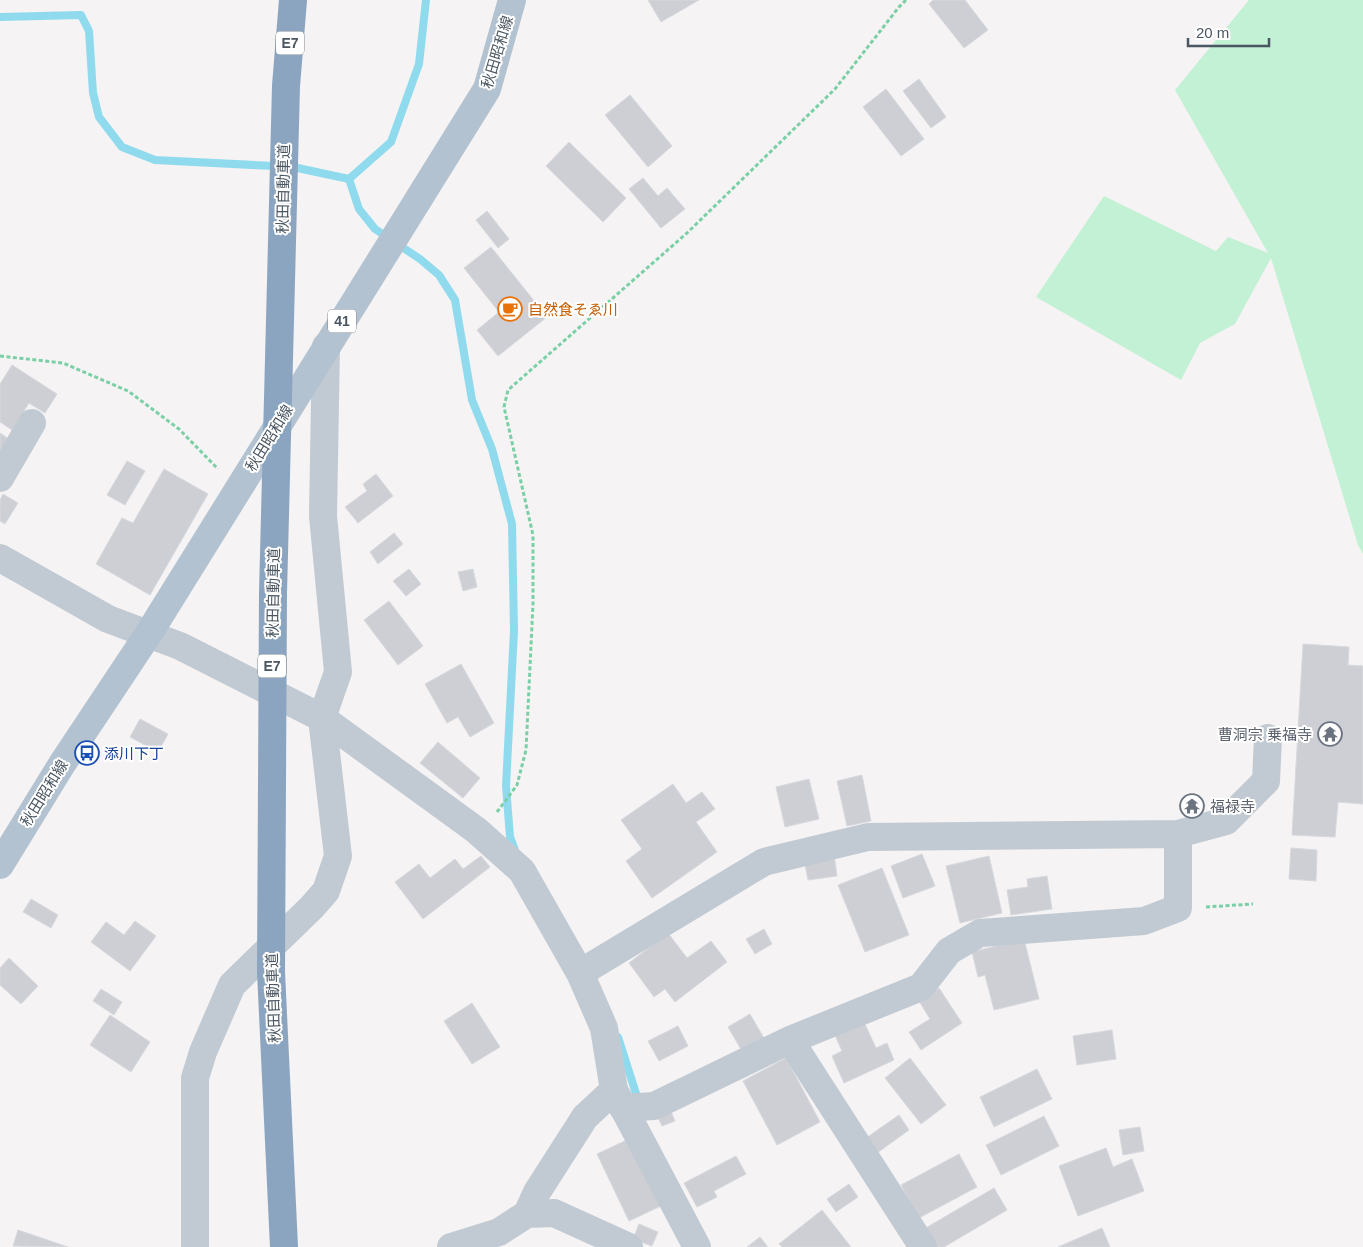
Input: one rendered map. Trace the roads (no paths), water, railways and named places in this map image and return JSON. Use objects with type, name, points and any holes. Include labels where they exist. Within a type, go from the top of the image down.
[{"type":"highway","name":"秋田自動車道","points":[[284,1247],[271,962],[273,593],[286,86],[293,0]]},
{"type":"main road","name":"秋田昭和線","points":[[0,865],[62,764],[149,633],[236,490],[487,89],[512,0]]},
{"type":"street","points":[[195,1247],[195,1078],[203,1052],[232,985],[326,891],[338,856],[322,718],[338,672],[324,516],[326,346]]},
{"type":"street","points":[[0,478],[32,423]]},
{"type":"street","points":[[0,558],[108,619],[180,646],[322,718],[476,830],[522,871],[585,970],[629,1103],[697,1247]]},
{"type":"street","points":[[585,970],[764,862],[868,837],[1178,834],[1226,821],[1266,781],[1268,738]]},
{"type":"street","points":[[527,1214],[537,1192],[585,1117],[629,1103],[654,1106],[790,1040],[921,987],[949,951],[980,933],[1144,921],[1178,908],[1178,834]]},
{"type":"street","points":[[790,1040],[924,1247]]},
{"type":"street","points":[[451,1247],[499,1232],[527,1214],[554,1213],[629,1247]]},
{"type":"waterway","points":[[0,17],[81,15],[89,31],[93,93],[99,117],[122,147],[155,160],[293,167],[349,179],[391,142],[419,64],[426,0]]},
{"type":"waterway","points":[[349,179],[359,209],[375,229],[420,259],[439,275],[455,300],[472,400],[492,449],[512,524],[514,631],[506,786],[510,837],[516,853]]},
{"type":"waterway","points":[[618,1037],[639,1103]]},
{"type":"place","name":"自然食そゑ川","points":[[510,309]]},
{"type":"place","name":"曹洞宗 乗福寺","points":[[1330,734]]},
{"type":"place","name":"添川下丁","points":[[87,753]]},
{"type":"place","name":"福禄寺","points":[[1192,806]]}]
